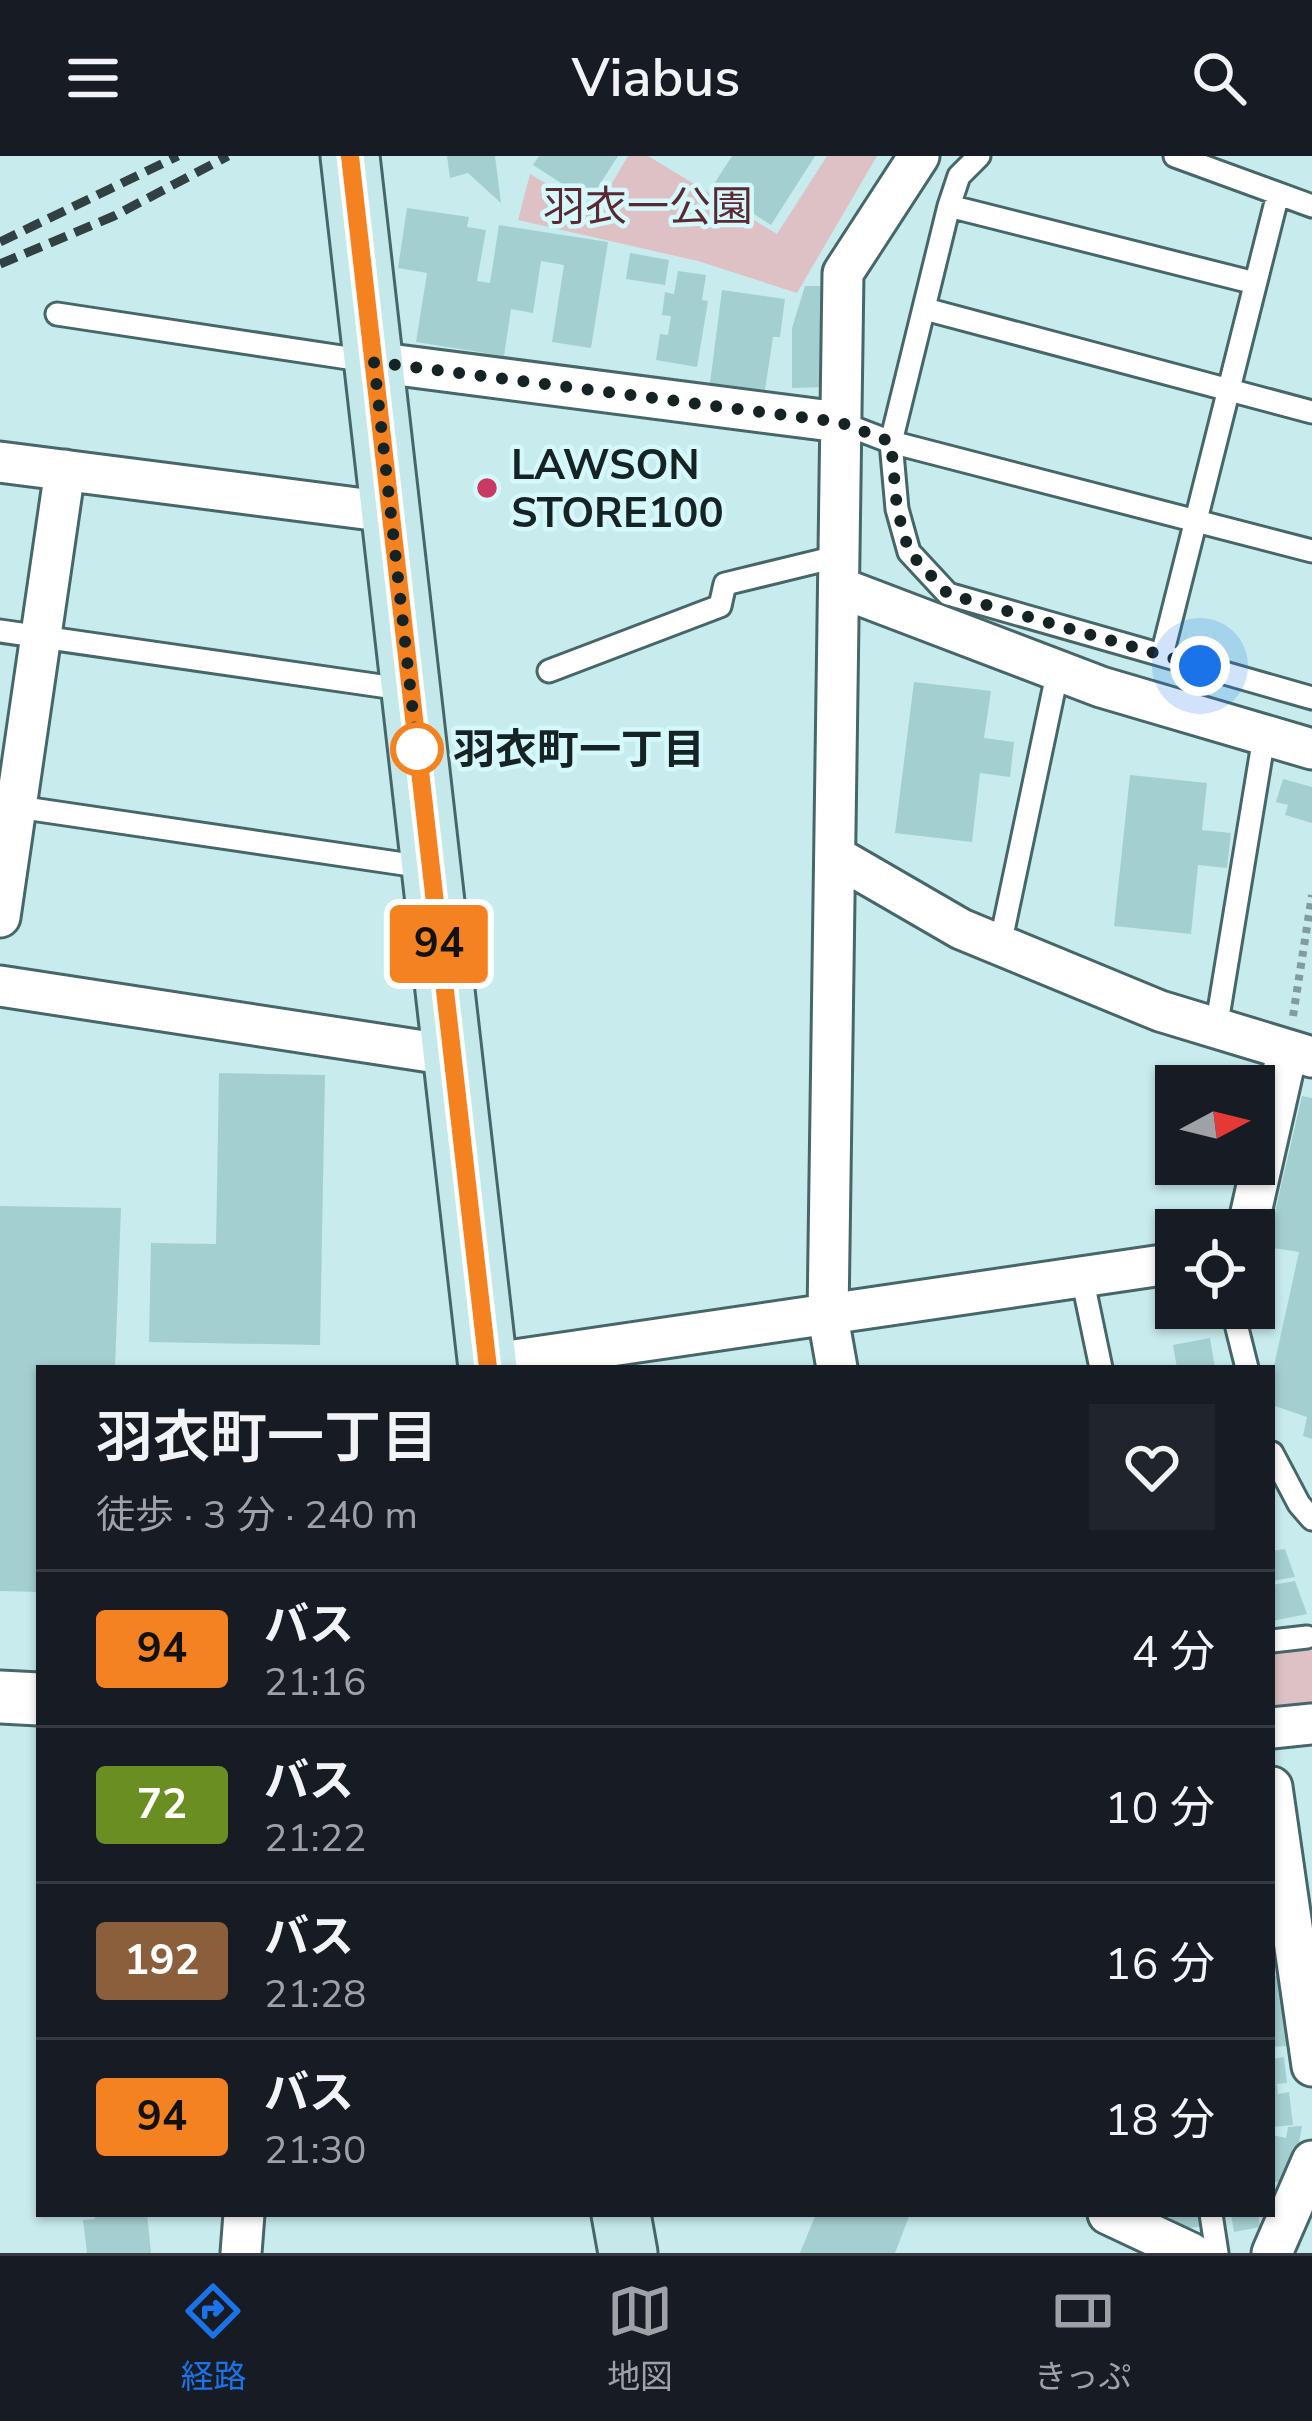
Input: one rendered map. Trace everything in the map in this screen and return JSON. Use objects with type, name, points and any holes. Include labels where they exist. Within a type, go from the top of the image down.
[{"type":"main road","points":[[350,156],[488,1365]]},
{"type":"main road","points":[[622,2217],[628,2253]]},
{"type":"street","points":[[836,1365],[828,1317],[843,273],[919,156]]},
{"type":"street","points":[[374,362],[839,422]]},
{"type":"street","points":[[0,462],[388,512]]},
{"type":"street","points":[[0,916],[8,805],[40,637],[64,470]]},
{"type":"street","points":[[840,572],[1058,670],[1312,749]]},
{"type":"street","points":[[835,856],[962,929],[1160,1011],[1300,1055],[1275,1115]]},
{"type":"street","points":[[0,986],[451,1054]]},
{"type":"street","points":[[495,1365],[1155,1266]]},
{"type":"street","points":[[0,1697],[36,1699]]},
{"type":"street","points":[[1275,1728],[1312,1724]]},
{"type":"street","points":[[1275,1826],[1281,1906],[1312,2066]]},
{"type":"street","points":[[1272,2253],[1312,2161]]},
{"type":"street","points":[[241,2253],[244,2217]]},
{"type":"street","points":[[1124,2232],[1191,2253]]},
{"type":"lane","points":[[979,156],[959,176],[949,206],[891,442],[897,509],[909,552],[948,594],[1312,698]]},
{"type":"lane","points":[[1174,156],[1312,206]]},
{"type":"lane","points":[[1162,655],[1278,194]]},
{"type":"lane","points":[[949,206],[1256,283]]},
{"type":"lane","points":[[925,309],[1312,412]]},
{"type":"lane","points":[[57,314],[374,362]]},
{"type":"lane","points":[[839,422],[891,442],[1312,551]]},
{"type":"lane","points":[[549,671],[720,606],[725,584],[840,572]]},
{"type":"lane","points":[[0,631],[410,691]]},
{"type":"lane","points":[[1000,944],[1058,670]]},
{"type":"lane","points":[[1216,1029],[1264,737]]},
{"type":"lane","points":[[8,805],[431,868]]},
{"type":"lane","points":[[1082,1277],[1100,1365]]},
{"type":"lane","points":[[1237,1329],[1246,1365]]},
{"type":"lane","points":[[1275,1459],[1312,1519]]},
{"type":"lane","points":[[1275,1641],[1307,1637]]},
{"type":"lane","points":[[1211,2217],[1217,2253]]},
{"type":"path","points":[[1300,1055],[1312,895]]},
{"type":"green space","name":"羽衣一公園","points":[[628,156],[648,156],[777,234],[827,156],[877,156],[797,293],[698,261],[518,220],[530,174],[595,212]]},
{"type":"green space","points":[[1312,1647],[1312,1712],[1275,1718],[1275,1651]]},
{"type":"building","points":[[447,156],[495,156],[501,203],[468,173],[450,178]]},
{"type":"building","points":[[539,156],[618,156],[589,201],[533,165]]},
{"type":"building","points":[[732,156],[815,156],[771,225],[712,187]]},
{"type":"building","points":[[407,208],[469,217],[467,227],[486,230],[477,281],[490,283],[499,225],[608,242],[591,348],[552,342],[564,265],[541,261],[533,313],[511,309],[504,356],[416,342],[427,273],[398,268]]},
{"type":"building","points":[[630,253],[669,260],[665,285],[626,279]]},
{"type":"building","points":[[678,271],[706,275],[702,300],[708,301],[697,367],[656,360],[660,334],[668,335],[671,316],[662,315],[665,292],[674,294]]},
{"type":"building","points":[[805,286],[825,286],[825,387],[792,388],[792,328]]},
{"type":"building","points":[[722,290],[785,299],[765,390],[710,383]]},
{"type":"building","points":[[914,682],[991,691],[984,738],[1014,742],[1010,777],[980,773],[972,842],[895,833]]},
{"type":"building","points":[[1130,775],[1207,783],[1202,830],[1231,833],[1227,868],[1198,865],[1191,934],[1114,926]]},
{"type":"building","points":[[1283,779],[1312,787],[1312,823],[1285,815],[1288,805],[1276,802]]},
{"type":"building","points":[[219,1073],[325,1075],[320,1345],[149,1342],[151,1243],[216,1244]]},
{"type":"building","points":[[1302,1096],[1312,1098],[1312,1439],[1303,1436],[1307,1417],[1275,1406],[1274,1365],[1299,1252],[1275,1248],[1275,1212]]},
{"type":"building","points":[[0,1206],[121,1208],[115,1365],[36,1365],[36,1592],[0,1591]]},
{"type":"building","points":[[1210,1338],[1214,1365],[1176,1365],[1173,1345]]},
{"type":"building","points":[[1285,1549],[1295,1577],[1275,1580],[1275,1551]]},
{"type":"building","points":[[1295,1581],[1307,1614],[1275,1620],[1275,1584]]},
{"type":"building","points":[[1275,1976],[1280,1976],[1287,2046],[1275,2047]]},
{"type":"building","points":[[1284,2057],[1287,2083],[1277,2084],[1278,2094],[1289,2092],[1293,2125],[1275,2127],[1275,2058]]},
{"type":"building","points":[[1302,2126],[1284,2183],[1275,2182],[1275,2136],[1286,2138],[1288,2127]]},
{"type":"building","points":[[147,2217],[151,2253],[87,2253],[83,2220]]},
{"type":"building","points":[[815,2217],[909,2217],[895,2253],[800,2253]]},
{"type":"building","points":[[1170,2217],[1206,2217],[1207,2226],[1172,2230]]},
{"type":"building","points":[[1232,2217],[1258,2217],[1260,2227],[1234,2232]]},
{"type":"railway","points":[[0,242],[178,156]]},
{"type":"railway","points":[[0,264],[114,216],[228,156]]},
{"type":"bus line","name":"94","points":[[350,156],[488,1365]]},
{"type":"place","name":"LAWSON STORE100","points":[[487,488]]},
{"type":"place","name":"羽衣町一丁目","points":[[417,749]]},
{"type":"route","points":[[417,749],[374,362],[839,422],[891,442],[897,509],[909,552],[948,594],[1200,666]]}]
